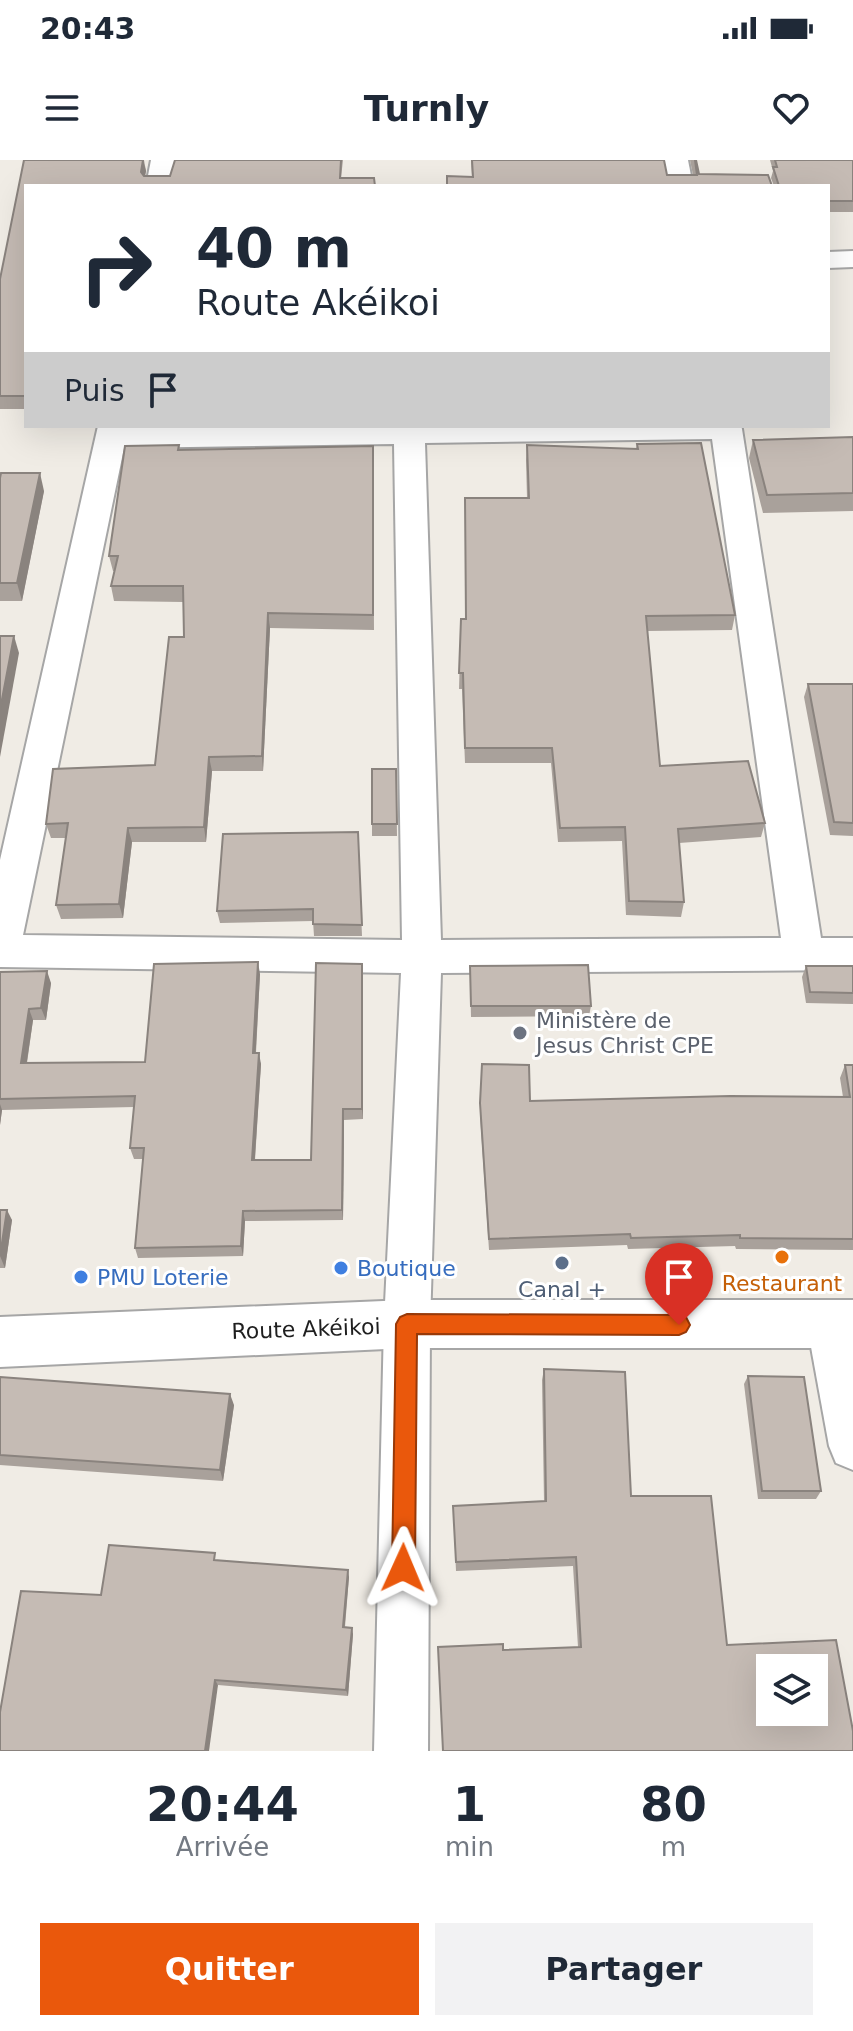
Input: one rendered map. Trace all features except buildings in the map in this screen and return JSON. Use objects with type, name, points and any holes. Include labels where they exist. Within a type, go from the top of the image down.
[{"type":"street","points":[[159,184],[164,160]]},
{"type":"street","points":[[675,160],[680,184]]},
{"type":"street","points":[[830,260],[853,259]]},
{"type":"street","points":[[686,428],[409,435],[112,432],[0,949],[422,957],[853,954]]},
{"type":"street","points":[[726,428],[803,953]]},
{"type":"street","points":[[401,1751],[407,1324],[422,957],[409,435]]},
{"type":"street","name":"Route Akéikoi","points":[[0,1342],[407,1324],[842,1324]]},
{"type":"street","points":[[842,1324],[853,1446]]},
{"type":"place","name":"Ministère de Jesus Christ CPE","points":[[520,1033]]},
{"type":"place","name":"Restaurant","points":[[782,1257]]},
{"type":"place","name":"Canal +","points":[[562,1263]]},
{"type":"place","name":"Boutique","points":[[341,1268]]},
{"type":"place","name":"PMU Loterie","points":[[81,1277]]},
{"type":"route","points":[[403,1568],[407,1324],[679,1325]]}]
